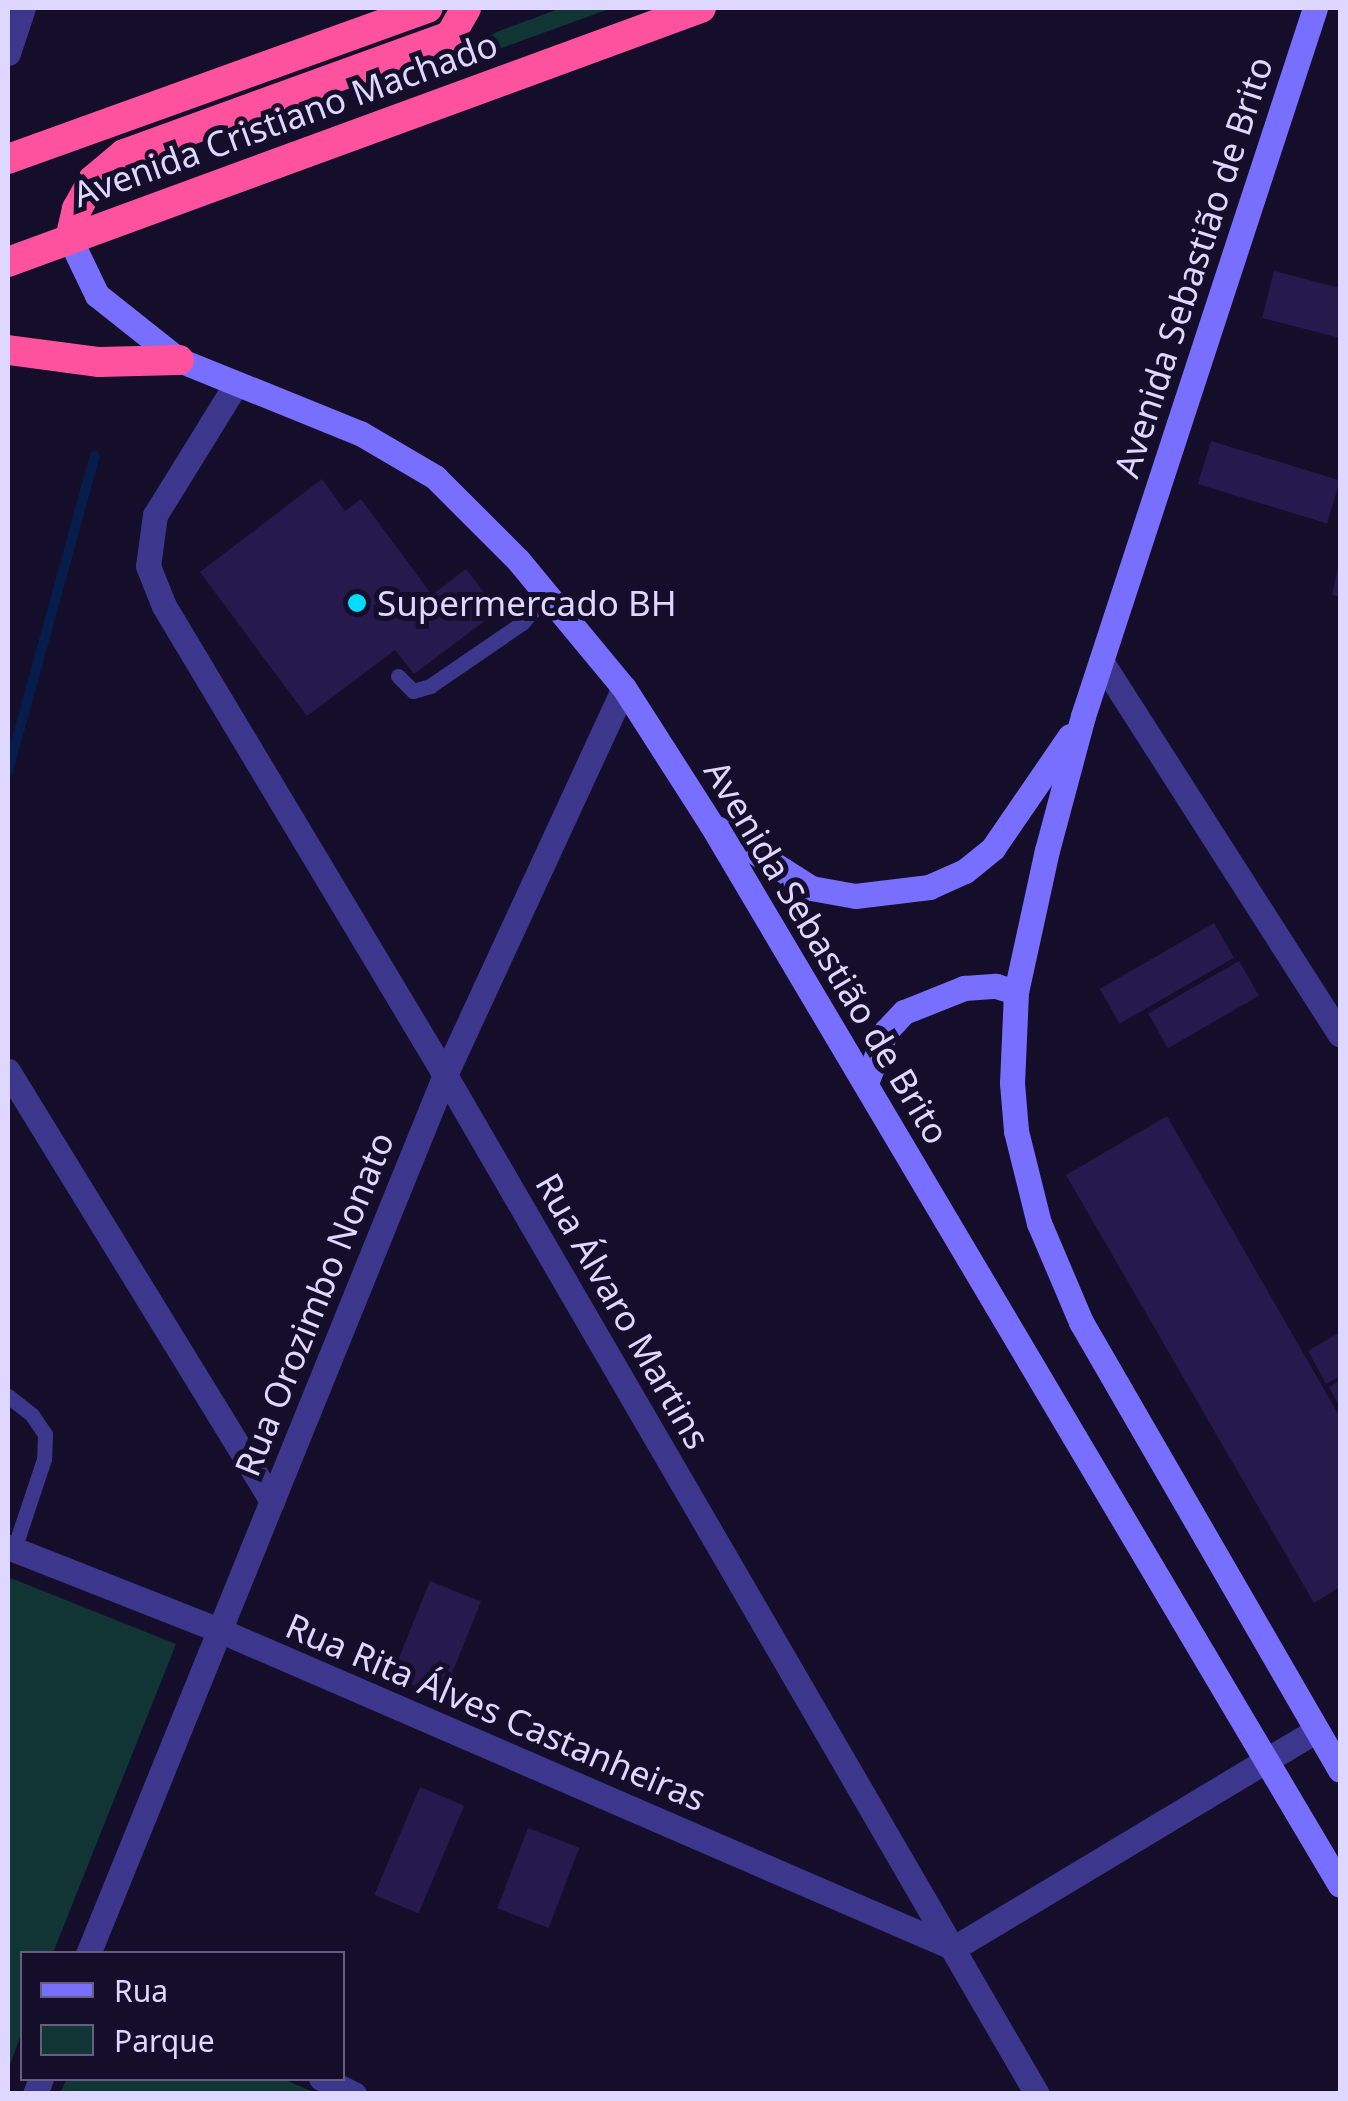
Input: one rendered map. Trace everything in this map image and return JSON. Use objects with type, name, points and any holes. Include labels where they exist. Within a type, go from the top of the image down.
[{"type":"highway","name":"Avenida Cristiano Machado","points":[[8,158],[428,8]]},
{"type":"highway","points":[[70,239],[77,209],[93,180],[124,154],[450,36],[466,8]]},
{"type":"highway","name":"Avenida Cristiano Machado","points":[[8,262],[701,8]]},
{"type":"highway","points":[[12,343],[99,362],[179,360]]},
{"type":"street","points":[[8,53],[23,8]]},
{"type":"street","name":"Avenida Sebastião de Brito","points":[[1315,8],[1083,716],[1047,850],[1016,992],[1012,1083],[1016,1131],[1038,1222],[1058,1274],[1108,1373],[1340,1770]]},
{"type":"street","name":"Avenida Sebastião de Brito","points":[[70,239],[97,295],[179,360],[360,433],[435,477],[547,594],[624,688],[711,824],[866,1083],[1340,1885]]},
{"type":"street","name":"Rua Álvaro Martins","points":[[236,384],[155,515],[148,566],[164,606],[445,1075],[1037,2094]]},
{"type":"street","points":[[1101,661],[1340,1034]]},
{"type":"street","name":"Rua Orozimbo Nonato","points":[[89,1951],[445,1075],[624,688]]},
{"type":"street","points":[[711,824],[812,888],[855,896],[929,886],[965,871],[993,848],[1083,716]]},
{"type":"street","points":[[866,1083],[886,1031],[904,1012],[932,996],[964,988],[996,986],[1016,992]]},
{"type":"street","points":[[8,1071],[272,1500]]},
{"type":"street","name":"Rua Rita Álves Castanheiras","points":[[11,1548],[219,1630],[954,1948]]},
{"type":"street","points":[[954,1948],[1315,1731]]},
{"type":"street","points":[[327,2081],[354,2094]]},
{"type":"lane","points":[[398,676],[413,691],[430,686],[522,623],[547,594]]},
{"type":"lane","points":[[8,1396],[32,1415],[45,1434],[44,1459],[11,1548]]},
{"type":"green space","points":[[561,8],[612,8],[452,66],[449,57],[499,31]]},
{"type":"green space","points":[[8,1577],[176,1644],[54,1951],[20,1951],[20,2037],[8,2070]]},
{"type":"green space","points":[[66,2081],[288,2081],[316,2093],[60,2093]]},
{"type":"building","points":[[1274,271],[1340,288],[1340,338],[1262,318]]},
{"type":"building","points":[[1211,441],[1340,480],[1327,524],[1198,484]]},
{"type":"building","name":"Supermercado BH","points":[[322,479],[345,511],[361,499],[432,595],[466,569],[498,611],[414,674],[395,650],[307,716],[200,572]]},
{"type":"building","points":[[1340,563],[1340,597],[1332,595]]},
{"type":"building","points":[[1214,923],[1234,958],[1120,1024],[1100,989]]},
{"type":"building","points":[[1239,961],[1259,996],[1168,1048],[1148,1014]]},
{"type":"building","points":[[1167,1116],[1340,1417],[1340,1587],[1314,1603],[1066,1175]]},
{"type":"building","points":[[1340,1332],[1340,1376],[1326,1384],[1308,1351]]},
{"type":"building","points":[[1340,1380],[1340,1408],[1329,1387]]},
{"type":"building","points":[[430,1581],[481,1602],[442,1697],[391,1676]]},
{"type":"building","points":[[420,1787],[464,1806],[418,1913],[374,1895]]},
{"type":"building","points":[[528,1828],[579,1848],[549,1928],[497,1908]]},
{"type":"waterway","points":[[8,771],[95,456]]},
{"type":"place","name":"Supermercado BH","points":[[357,603]]}]
